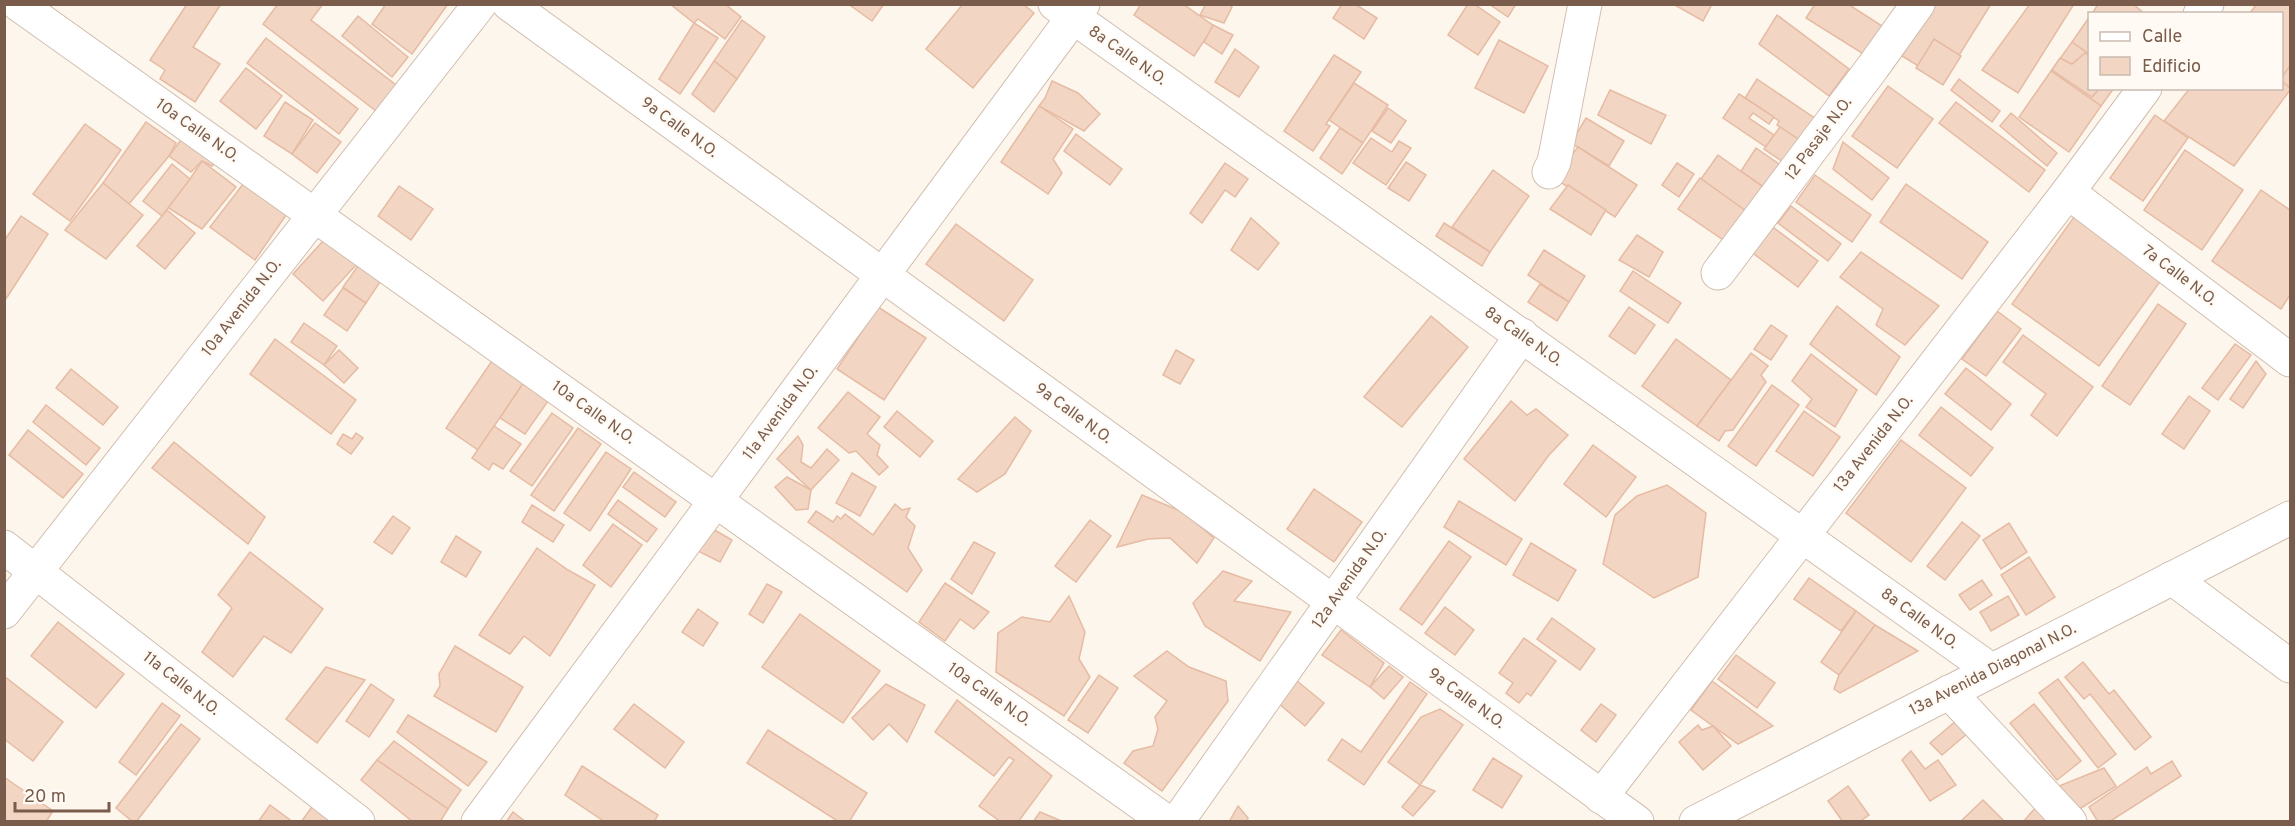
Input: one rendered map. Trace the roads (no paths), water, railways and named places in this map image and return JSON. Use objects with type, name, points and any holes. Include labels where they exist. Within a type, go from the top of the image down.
[{"type":"street","name":"10a Calle N.O.","points":[[18,4],[1167,822]]},
{"type":"street","name":"10a Avenida N.O.","points":[[4,612],[480,4]]},
{"type":"street","name":"9a Calle N.O.","points":[[509,4],[1637,822]]},
{"type":"street","points":[[1549,172],[1554,162],[1584,4]]},
{"type":"street","name":"12 Pasaje N.O.","points":[[1718,273],[1866,77],[1918,4]]},
{"type":"street","name":"11a Avenida N.O.","points":[[478,822],[883,276],[1071,9]]},
{"type":"street","name":"8a Calle N.O.","points":[[1071,9],[1991,670]]},
{"type":"street","name":"13a Avenida N.O.","points":[[1601,797],[2068,192],[2144,90]]},
{"type":"street","name":"7a Calle N.O.","points":[[2068,192],[2290,360]]},
{"type":"street","name":"12a Avenida N.O.","points":[[1177,822],[1522,335]]},
{"type":"street","name":"13a Avenida Diagonal N.O.","points":[[1696,822],[2290,518]]},
{"type":"street","name":"11a Calle N.O.","points":[[4,547],[358,822]]},
{"type":"street","points":[[2172,578],[2290,666]]},
{"type":"street","points":[[1949,692],[2070,822]]}]
